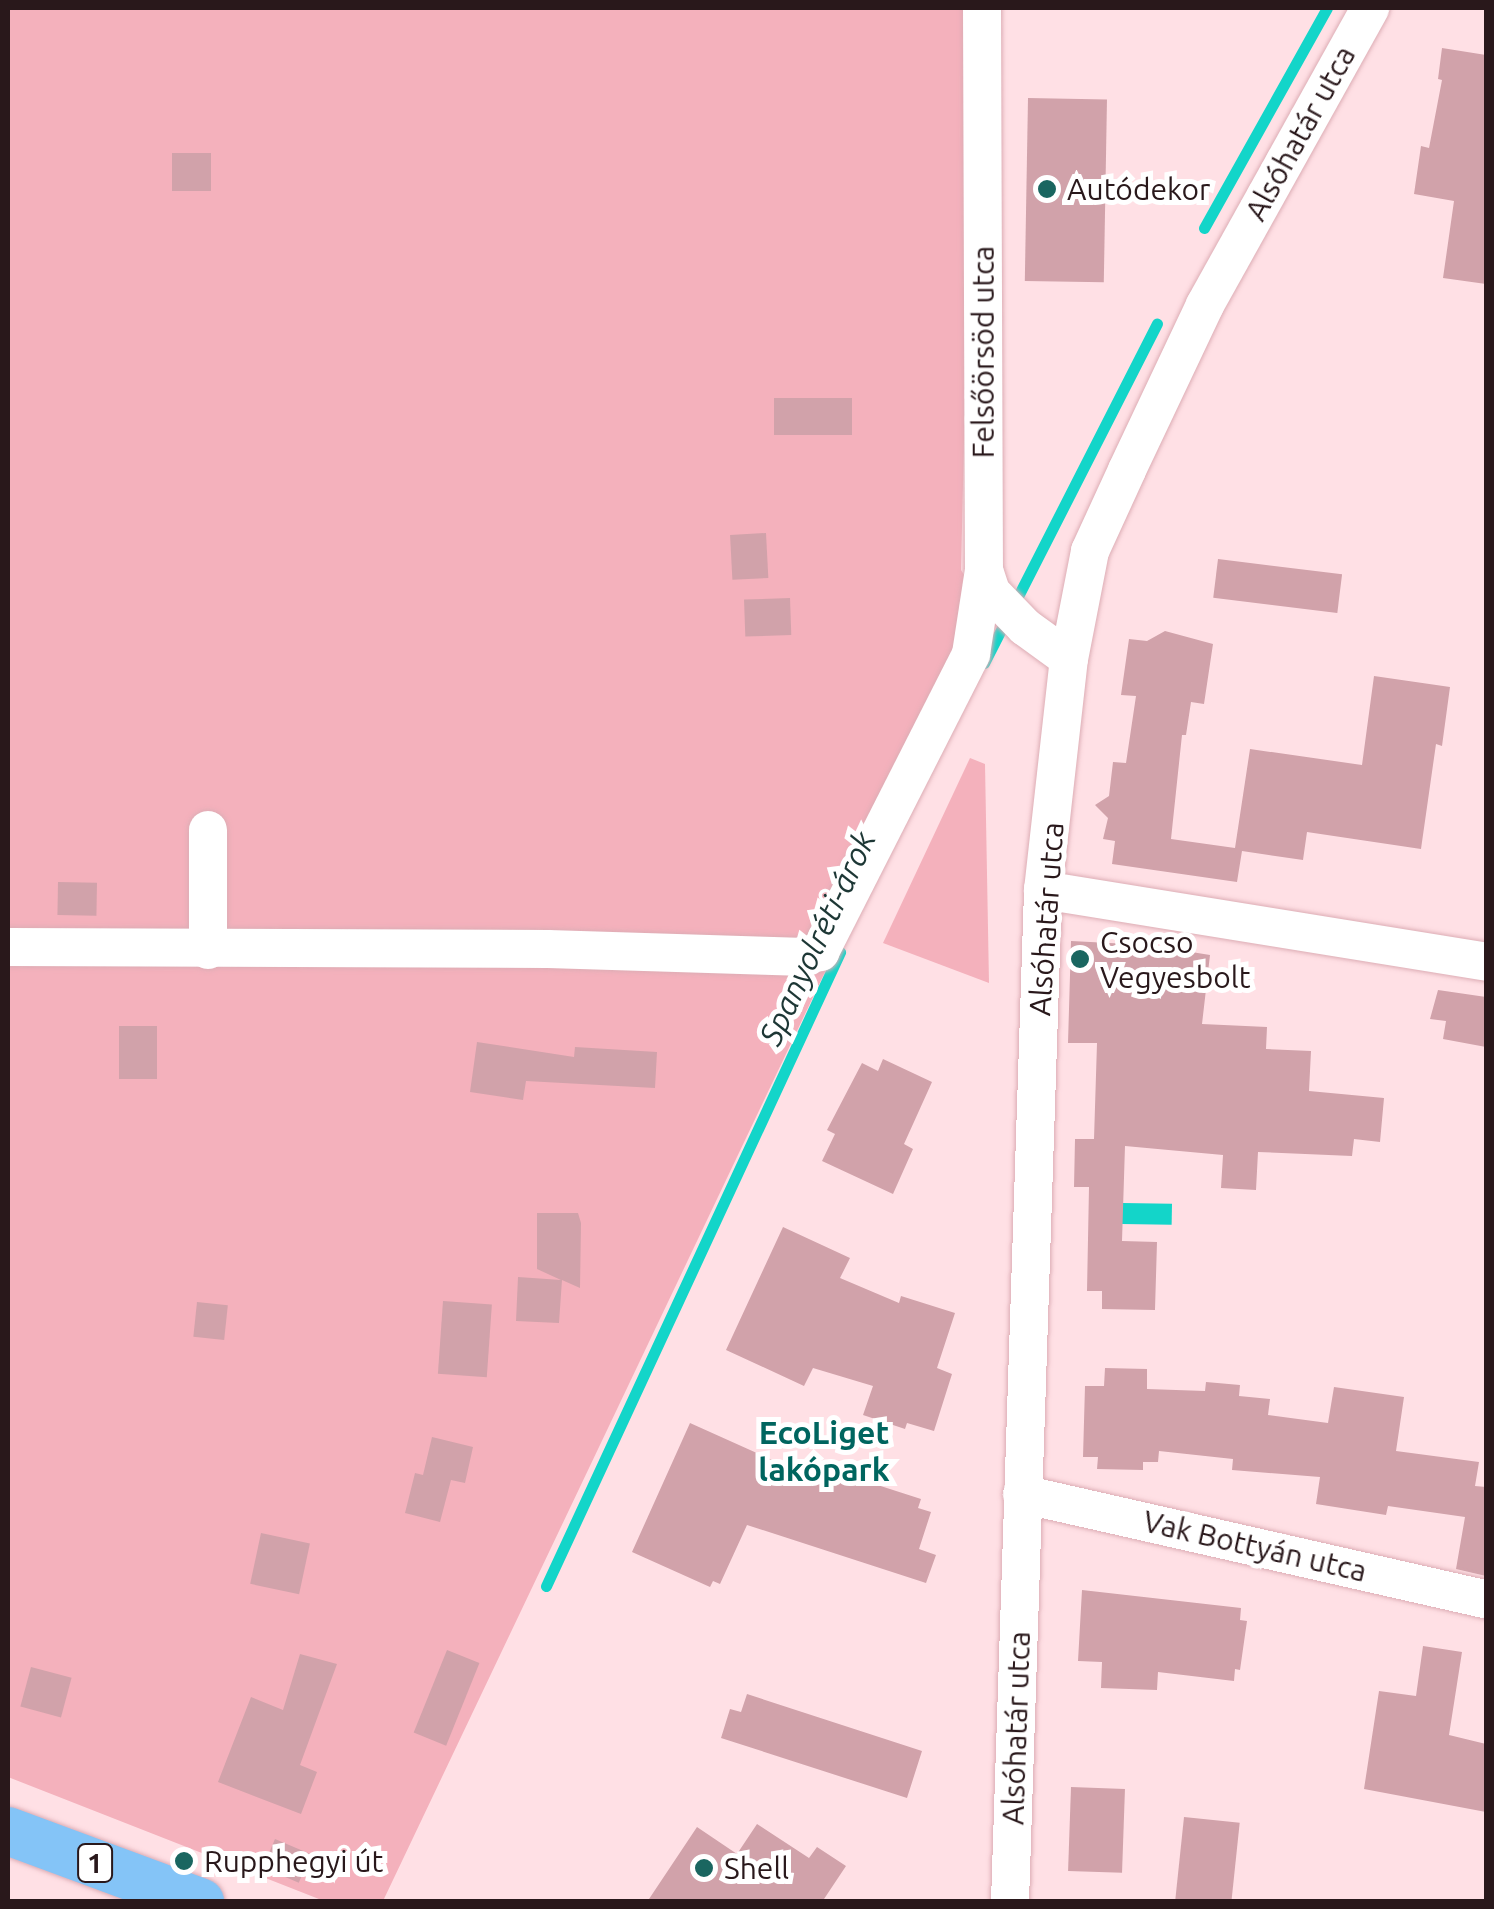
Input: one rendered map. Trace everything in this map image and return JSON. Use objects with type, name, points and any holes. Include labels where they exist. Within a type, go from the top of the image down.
[{"type":"main road","name":"1","points":[[8,1831],[200,1902]]},
{"type":"street","name":"Felsőörsöd utca","points":[[982,8],[987,581]]},
{"type":"street","name":"Alsóhatár utca","points":[[1010,1902],[1042,890],[1069,659],[1090,551],[1127,470],[1204,306],[1370,8]]},
{"type":"street","points":[[987,581],[1025,627],[1069,659]]},
{"type":"street","points":[[8,948],[548,949],[797,956],[820,952],[972,654],[987,581]]},
{"type":"street","points":[[208,830],[208,950]]},
{"type":"street","points":[[1042,890],[1486,962]]},
{"type":"street","name":"Vak Bottyán utca","points":[[1022,1494],[1486,1598]]},
{"type":"shaded area","points":[[8,8],[974,8],[961,570],[992,621],[383,1901],[324,1901],[8,1777]]},
{"type":"shaded area","points":[[970,758],[985,764],[989,983],[883,943]]},
{"type":"water","points":[[1122,1203],[1172,1204],[1172,1225],[1122,1224]]},
{"type":"building","points":[[1442,48],[1486,55],[1486,284],[1443,278],[1454,201],[1414,194],[1421,146],[1429,148],[1442,80],[1438,79]]},
{"type":"building","points":[[1028,98],[1107,99],[1104,282],[1025,281]]},
{"type":"building","points":[[172,153],[211,153],[211,191],[172,191]]},
{"type":"building","points":[[774,398],[852,398],[852,435],[774,435]]},
{"type":"building","points":[[766,533],[768,578],[732,580],[730,535]]},
{"type":"building","points":[[1218,559],[1342,574],[1337,613],[1213,598]]},
{"type":"building","points":[[790,598],[791,635],[745,637],[744,600]]},
{"type":"building","points":[[1165,631],[1213,644],[1204,704],[1191,702],[1186,735],[1182,735],[1171,839],[1235,848],[1250,749],[1362,765],[1374,676],[1450,687],[1442,746],[1436,744],[1421,849],[1307,832],[1303,860],[1242,851],[1237,882],[1112,864],[1115,841],[1103,839],[1108,818],[1095,805],[1109,796],[1113,762],[1126,763],[1136,696],[1121,695],[1129,639],[1147,641]]},
{"type":"building","points":[[58,882],[97,883],[96,916],[57,915]]},
{"type":"building","points":[[1071,941],[1148,945],[1210,955],[1202,1024],[1267,1027],[1266,1049],[1311,1051],[1309,1091],[1384,1098],[1380,1142],[1354,1139],[1352,1156],[1258,1152],[1256,1190],[1221,1188],[1223,1155],[1125,1146],[1122,1241],[1157,1242],[1155,1310],[1102,1309],[1102,1291],[1087,1291],[1089,1187],[1074,1187],[1075,1139],[1094,1139],[1097,1043],[1068,1043]]},
{"type":"building","points":[[1438,990],[1486,997],[1486,1047],[1443,1039],[1446,1021],[1430,1019]]},
{"type":"building","points":[[119,1026],[157,1026],[157,1079],[119,1079]]},
{"type":"building","points":[[477,1042],[574,1057],[575,1047],[657,1052],[655,1088],[526,1081],[523,1100],[470,1092]]},
{"type":"building","points":[[883,1059],[932,1082],[904,1144],[913,1149],[893,1194],[822,1161],[835,1134],[827,1130],[862,1063],[878,1071]]},
{"type":"building","points":[[537,1213],[578,1213],[581,1223],[580,1288],[562,1280],[559,1323],[516,1321],[518,1277],[561,1280],[537,1269]]},
{"type":"building","points":[[783,1227],[850,1258],[840,1278],[899,1303],[901,1296],[955,1313],[937,1368],[952,1374],[934,1431],[907,1423],[905,1429],[863,1415],[873,1386],[813,1368],[804,1386],[726,1350]]},
{"type":"building","points":[[443,1301],[492,1304],[487,1377],[438,1374]]},
{"type":"building","points":[[197,1302],[228,1305],[224,1340],[193,1337]]},
{"type":"building","points":[[1105,1368],[1147,1369],[1147,1389],[1205,1391],[1206,1382],[1240,1385],[1239,1396],[1270,1399],[1268,1415],[1328,1423],[1334,1387],[1404,1397],[1396,1451],[1479,1462],[1475,1486],[1486,1487],[1486,1576],[1456,1569],[1465,1517],[1388,1506],[1386,1515],[1316,1504],[1320,1477],[1232,1470],[1233,1459],[1159,1451],[1158,1462],[1143,1462],[1143,1470],[1097,1469],[1098,1457],[1083,1457],[1085,1386],[1104,1386]]},
{"type":"building","points":[[690,1423],[817,1480],[819,1475],[832,1479],[834,1471],[921,1499],[918,1508],[931,1512],[919,1549],[936,1555],[926,1583],[747,1525],[720,1584],[713,1581],[710,1587],[632,1552]]},
{"type":"building","points":[[432,1437],[473,1447],[465,1483],[451,1480],[440,1522],[405,1513],[415,1473],[423,1475]]},
{"type":"building","points":[[261,1533],[310,1543],[299,1594],[250,1584]]},
{"type":"building","points":[[1082,1590],[1241,1608],[1240,1620],[1247,1621],[1240,1670],[1235,1669],[1234,1681],[1158,1672],[1157,1690],[1101,1688],[1102,1662],[1078,1661]]},
{"type":"building","points":[[1423,1646],[1462,1652],[1449,1735],[1486,1744],[1486,1812],[1364,1789],[1379,1691],[1416,1696]]},
{"type":"building","points":[[447,1650],[479,1663],[446,1746],[414,1733]]},
{"type":"building","points":[[300,1654],[337,1664],[300,1765],[317,1772],[301,1814],[218,1782],[251,1697],[283,1710]]},
{"type":"building","points":[[31,1667],[72,1678],[61,1717],[20,1707]]},
{"type":"building","points":[[747,1694],[922,1751],[907,1798],[721,1738],[730,1709],[741,1712]]},
{"type":"building","points":[[1071,1787],[1125,1789],[1122,1873],[1068,1871]]},
{"type":"building","points":[[1184,1817],[1240,1823],[1231,1902],[1175,1902]]},
{"type":"building","points":[[757,1824],[809,1858],[817,1847],[846,1866],[822,1902],[647,1902],[697,1827],[737,1854]]},
{"type":"building","points":[[275,1839],[311,1854],[299,1883],[263,1868]]},
{"type":"waterway","name":"Spanyolréti-árok","points":[[1204,228],[1327,8]]},
{"type":"waterway","name":"Spanyolréti-árok","points":[[984,663],[1157,323]]},
{"type":"waterway","name":"Spanyolréti-árok","points":[[546,1586],[840,952]]},
{"type":"place","name":"Autódekor","points":[[1047,189]]},
{"type":"place","name":"Csocso Vegyesbolt","points":[[1080,959]]},
{"type":"place","name":"Rupphegyi út","points":[[184,1861]]},
{"type":"place","name":"Shell","points":[[704,1868]]},
{"type":"district","name":"EcoLiget lakópark","points":[[824,1452]]}]
